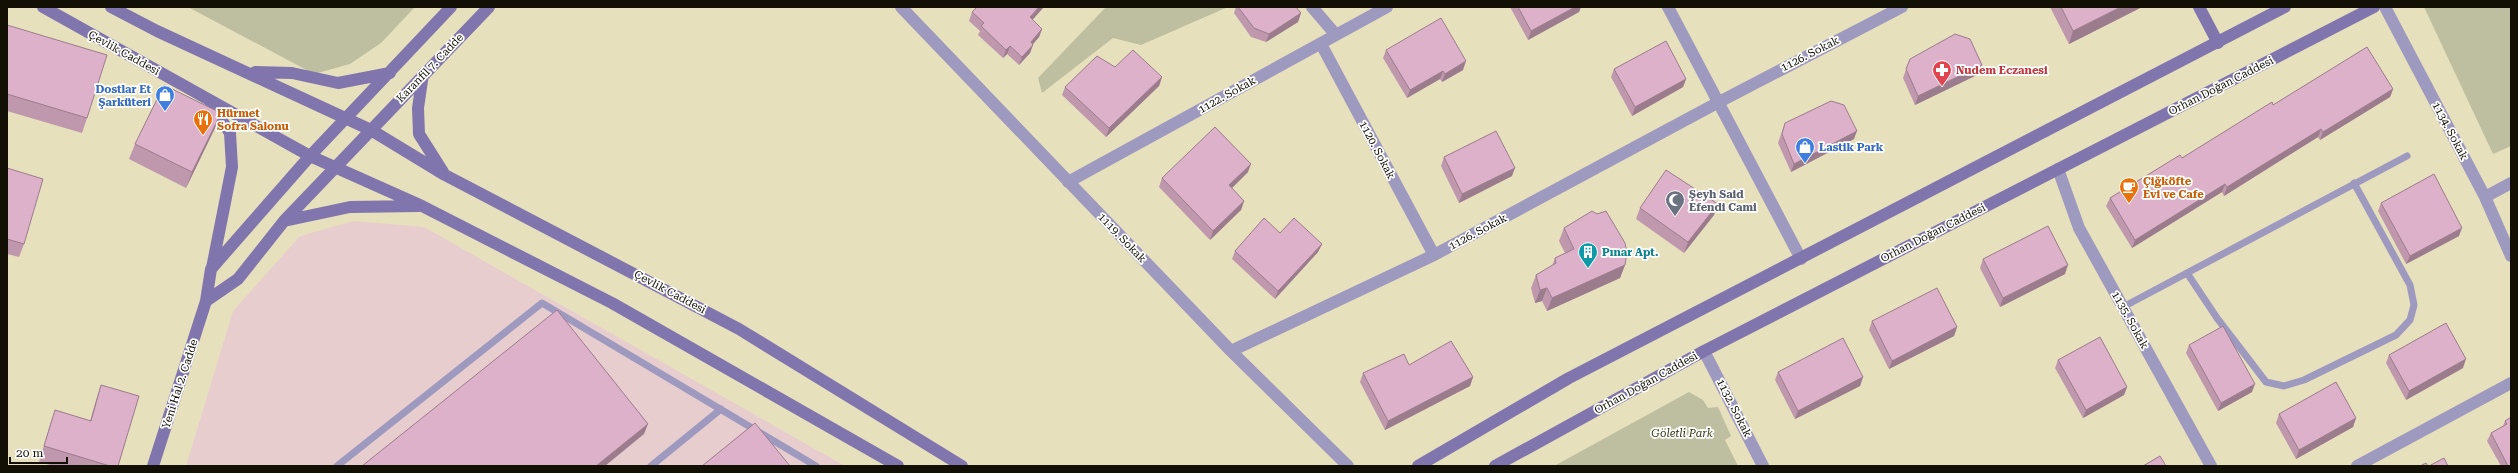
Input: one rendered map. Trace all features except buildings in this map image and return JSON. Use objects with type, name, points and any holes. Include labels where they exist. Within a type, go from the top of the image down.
[{"type":"main road","name":"Çevlik Caddesi","points":[[43,7],[310,156],[422,206]]},
{"type":"main road","points":[[111,7],[129,11],[156,31],[248,71],[292,74],[338,83],[390,73]]},
{"type":"main road","points":[[211,270],[310,156],[390,73],[450,7]]},
{"type":"main road","name":"Karanfil 7. Cadde","points":[[206,301],[238,279],[284,221],[488,7]]},
{"type":"main road","points":[[2200,7],[2218,43]]},
{"type":"main road","points":[[1418,466],[1569,378],[2285,7]]},
{"type":"main road","name":"Orhan Doğan Caddesi","points":[[1495,466],[1704,351],[2374,7]]},
{"type":"main road","name":"Çevlik Caddesi","points":[[248,71],[372,130],[445,175],[739,329],[962,466]]},
{"type":"main road","points":[[423,74],[418,108],[419,134],[445,175]]},
{"type":"main road","name":"Yeni Hal 2. Cadde","points":[[153,466],[206,301],[232,168],[230,133],[209,101]]},
{"type":"main road","points":[[284,221],[350,207],[422,206],[612,303],[898,466]]},
{"type":"street","name":"1119. Sokak","points":[[901,7],[1232,351],[1348,466]]},
{"type":"street","points":[[1312,7],[1336,35]]},
{"type":"street","name":"1122. Sokak","points":[[1068,182],[1387,7]]},
{"type":"street","points":[[1668,7],[1801,259]]},
{"type":"street","name":"1126. Sokak","points":[[1232,351],[1434,255],[1719,102],[1902,7]]},
{"type":"street","name":"1134. Sokak","points":[[2385,7],[2485,197],[2511,256]]},
{"type":"street","name":"1120. Sokak","points":[[1321,44],[1434,255]]},
{"type":"street","name":"1135. Sokak","points":[[2058,169],[2079,228],[2211,466]]},
{"type":"street","points":[[2485,197],[2511,183]]},
{"type":"street","name":"1132. Sokak","points":[[1704,351],[1763,466]]},
{"type":"street","points":[[2357,466],[2511,383]]},
{"type":"lane","points":[[2123,307],[2407,156]]},
{"type":"lane","points":[[2187,273],[2217,318],[2266,382],[2284,386],[2304,380],[2396,335],[2410,320],[2414,305],[2410,285],[2354,183]]},
{"type":"lane","points":[[337,466],[542,303],[816,466]]},
{"type":"lane","points":[[651,466],[721,409]]},
{"type":"shaded area","points":[[354,221],[424,227],[845,466],[186,466],[233,311],[300,236]]},
{"type":"green space","points":[[188,7],[415,7],[381,43],[350,64],[314,74]]},
{"type":"green space","points":[[1106,7],[1228,7],[1141,45],[1113,38],[1042,93],[1038,78]]},
{"type":"green space","points":[[2424,7],[2511,7],[2511,146],[2493,154]]},
{"type":"green space","name":"Göletli Park","points":[[1689,392],[1703,400],[1708,408],[1718,407],[1731,436],[1725,440],[1738,466],[1554,466]]},
{"type":"place","name":"Nudem Eczanesi","points":[[1942,87]]},
{"type":"place","name":"Dostlar Et Şarküteri","points":[[165,112]]},
{"type":"place","name":"Hürmet Sofra Salonu","points":[[203,136]]},
{"type":"place","name":"Lastik Park","points":[[1805,164]]},
{"type":"place","name":"Çiğköfte Evi ve Cafe","points":[[2129,204]]},
{"type":"place","name":"Şeyh Said Efendi Cami","points":[[1675,217]]},
{"type":"place","name":"Pınar Apt.","points":[[1588,269]]}]
